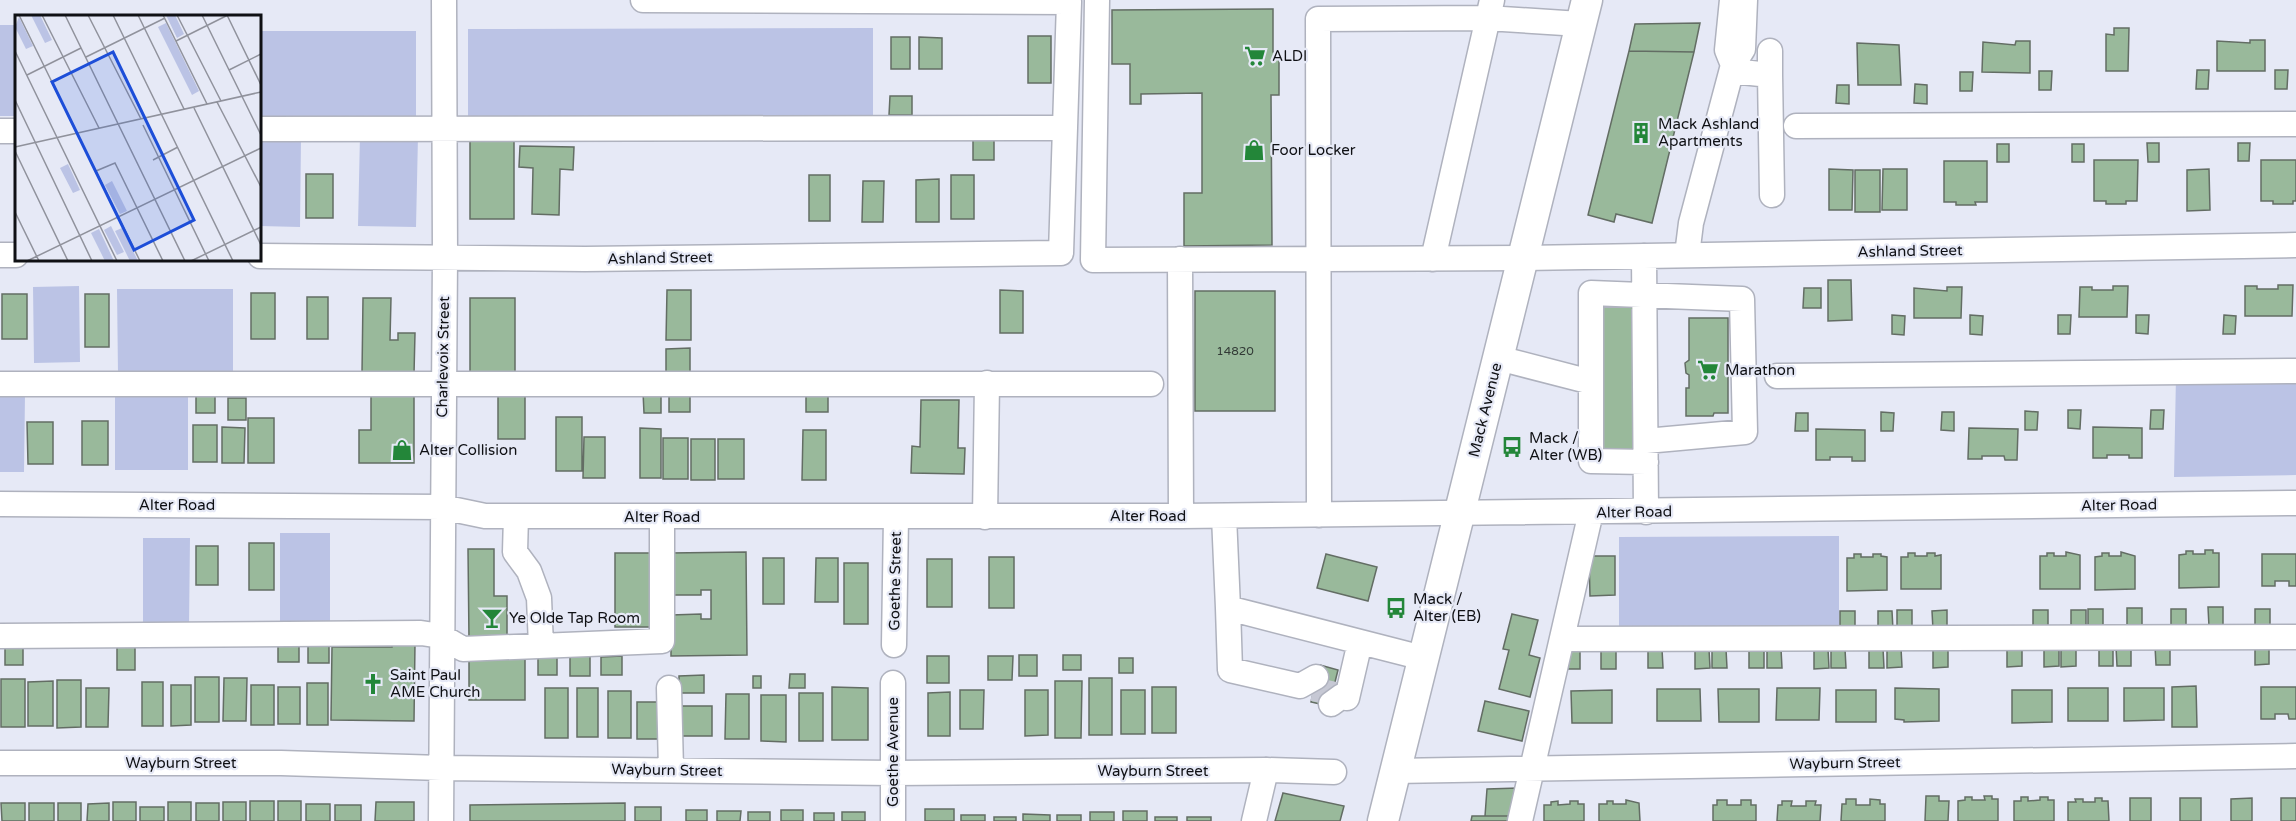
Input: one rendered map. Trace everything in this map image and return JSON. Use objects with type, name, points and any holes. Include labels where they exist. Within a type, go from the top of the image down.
[{"type":"main road","name":"Mack Avenue","points":[[1383,821],[1583,12]]},
{"type":"street","name":"Charlevoix Street","points":[[441,821],[445,256],[444,0]]},
{"type":"street","points":[[261,129],[1065,128],[1069,2],[643,0]]},
{"type":"street","name":"Ashland Street","points":[[1096,0],[1093,260],[1523,258],[2296,245]]},
{"type":"street","points":[[1732,0],[1728,50],[1732,68]]},
{"type":"street","points":[[1695,255],[1691,223],[1732,68],[1743,49],[1745,0]]},
{"type":"street","points":[[1319,515],[1318,19],[1490,9],[1583,12]]},
{"type":"street","points":[[1433,259],[1490,9]]},
{"type":"street","points":[[1770,51],[1772,195]]},
{"type":"street","points":[[1732,68],[1770,75]]},
{"type":"street","points":[[1796,126],[2296,124]]},
{"type":"street","name":"Ashland Street","points":[[261,256],[585,259],[1061,253],[1065,128]]},
{"type":"street","points":[[1644,256],[1646,512]]},
{"type":"street","points":[[1180,260],[1181,516]]},
{"type":"street","points":[[1591,294],[1644,295],[1742,299],[1745,432],[1591,461],[1591,294]]},
{"type":"street","points":[[1498,358],[1591,382]]},
{"type":"street","points":[[1777,376],[2296,371]]},
{"type":"street","points":[[984,517],[987,383]]},
{"type":"street","points":[[0,384],[1151,384]]},
{"type":"street","name":"Alter Road","points":[[0,504],[442,507],[485,516],[984,517],[1646,512],[2296,503]]},
{"type":"street","points":[[1520,821],[1591,512]]},
{"type":"street","points":[[516,516],[515,552],[529,571],[539,598],[541,646]]},
{"type":"street","points":[[1224,516],[1230,670],[1347,698],[1360,642]]},
{"type":"street","points":[[0,636],[421,633],[441,636],[463,649],[662,641],[662,517]]},
{"type":"street","name":"Goethe Street","points":[[894,645],[896,517]]},
{"type":"street","points":[[1228,608],[1423,658]]},
{"type":"street","points":[[1562,639],[2296,638]]},
{"type":"street","name":"Goethe Avenue","points":[[893,683],[893,821]]},
{"type":"street","points":[[669,688],[671,770]]},
{"type":"street","name":"Wayburn Street","points":[[1394,771],[2296,756]]},
{"type":"street","name":"Wayburn Street","points":[[0,763],[281,762],[441,768],[892,773],[1266,770],[1334,772]]},
{"type":"street","points":[[1254,821],[1266,770]]},
{"type":"shaded area","points":[[0,25],[15,25],[15,116],[0,116]]},
{"type":"shaded area","points":[[873,28],[873,122],[468,123],[468,29]]},
{"type":"shaded area","points":[[261,31],[416,31],[416,123],[261,123]]},
{"type":"shaded area","points":[[360,135],[418,136],[416,227],[358,226]]},
{"type":"shaded area","points":[[261,136],[301,137],[300,227],[261,226]]},
{"type":"shaded area","points":[[79,286],[80,362],[34,363],[33,287]]},
{"type":"shaded area","points":[[117,289],[233,289],[233,373],[118,374]]},
{"type":"shaded area","points":[[2176,376],[2296,377],[2296,475],[2174,477]]},
{"type":"shaded area","points":[[0,393],[25,394],[24,472],[0,472]]},
{"type":"shaded area","points":[[115,395],[188,395],[188,470],[115,470]]},
{"type":"shaded area","points":[[280,533],[330,533],[330,624],[280,625]]},
{"type":"shaded area","points":[[1839,536],[1839,630],[1619,631],[1619,537]]},
{"type":"shaded area","points":[[143,538],[190,538],[189,626],[143,626]]},
{"type":"building","points":[[1273,9],[1273,52],[1279,52],[1279,95],[1271,95],[1272,245],[1184,246],[1184,193],[1202,193],[1202,93],[1141,94],[1141,104],[1130,104],[1130,64],[1112,64],[1112,10]]},
{"type":"building","points":[[1700,23],[1694,52],[1629,51],[1635,24]]},
{"type":"building","points":[[2114,28],[2129,28],[2128,71],[2106,71],[2106,34],[2114,35]]},
{"type":"building","points":[[1028,36],[1051,36],[1051,83],[1028,83]]},
{"type":"building","points":[[891,37],[910,37],[910,69],[891,69]]},
{"type":"building","points":[[919,37],[942,38],[942,69],[919,69]]},
{"type":"building","points":[[2250,40],[2265,40],[2265,71],[2217,71],[2217,41],[2250,43]]},
{"type":"building","points":[[2016,41],[2030,41],[2030,73],[1982,72],[1983,42],[2015,45]]},
{"type":"building","points":[[1857,43],[1899,45],[1901,85],[1858,85]]},
{"type":"building","name":"Mack Ashland Apartments","points":[[1629,51],[1694,52],[1652,223],[1616,214],[1614,222],[1588,215]]},
{"type":"building","points":[[2197,70],[2209,70],[2208,89],[2196,89]]},
{"type":"building","points":[[2275,70],[2288,70],[2287,89],[2275,89]]},
{"type":"building","points":[[2039,71],[2052,71],[2051,90],[2039,90]]},
{"type":"building","points":[[1960,72],[1973,72],[1972,91],[1960,91]]},
{"type":"building","points":[[1915,84],[1927,85],[1927,104],[1914,103]]},
{"type":"building","points":[[1837,85],[1849,85],[1849,104],[1836,103]]},
{"type":"building","points":[[890,96],[912,96],[912,115],[889,115]]},
{"type":"building","points":[[470,135],[514,135],[514,219],[470,219]]},
{"type":"building","points":[[973,138],[994,138],[994,160],[973,160]]},
{"type":"building","points":[[2147,143],[2159,143],[2159,162],[2148,162]]},
{"type":"building","points":[[2238,143],[2250,143],[2249,161],[2238,161]]},
{"type":"building","points":[[1997,144],[2009,144],[2009,162],[1997,162]]},
{"type":"building","points":[[2072,144],[2084,144],[2084,162],[2072,162]]},
{"type":"building","points":[[520,146],[574,147],[573,170],[560,169],[559,215],[532,214],[533,168],[519,167]]},
{"type":"building","points":[[2094,160],[2138,160],[2137,201],[2126,201],[2126,204],[2106,204],[2106,201],[2094,201]]},
{"type":"building","points":[[2261,160],[2296,160],[2296,201],[2293,201],[2293,204],[2273,204],[2273,201],[2261,201]]},
{"type":"building","points":[[1944,161],[1987,161],[1987,202],[1975,202],[1976,205],[1956,205],[1956,202],[1944,202]]},
{"type":"building","points":[[1829,169],[1853,170],[1852,210],[1829,210]]},
{"type":"building","points":[[1883,169],[1907,169],[1907,210],[1882,210]]},
{"type":"building","points":[[2209,169],[2210,210],[2187,211],[2187,170]]},
{"type":"building","points":[[1855,170],[1880,170],[1880,212],[1855,212]]},
{"type":"building","points":[[306,174],[333,174],[333,218],[306,218]]},
{"type":"building","points":[[809,175],[830,175],[830,221],[809,221]]},
{"type":"building","points":[[951,175],[974,175],[974,219],[951,219]]},
{"type":"building","points":[[939,179],[939,222],[916,222],[916,180]]},
{"type":"building","points":[[863,181],[884,181],[883,222],[862,222]]},
{"type":"building","points":[[1828,280],[1851,280],[1852,320],[1828,321]]},
{"type":"building","points":[[2278,285],[2293,285],[2292,316],[2245,316],[2245,286],[2257,286],[2257,289],[2278,289]]},
{"type":"building","points":[[2113,286],[2128,286],[2127,317],[2079,317],[2080,287],[2092,287],[2092,290],[2113,290]]},
{"type":"building","points":[[1947,287],[1962,287],[1961,318],[1914,318],[1914,288],[1947,291]]},
{"type":"building","points":[[1804,288],[1821,288],[1821,308],[1803,308]]},
{"type":"building","points":[[667,290],[691,290],[691,340],[666,340]]},
{"type":"building","points":[[1000,290],[1023,291],[1023,333],[1000,333]]},
{"type":"building","points":[[1195,291],[1275,291],[1275,411],[1195,411]]},
{"type":"building","points":[[251,293],[275,293],[275,339],[251,339]]},
{"type":"building","points":[[2,294],[27,294],[27,339],[2,339]]},
{"type":"building","points":[[85,294],[109,294],[109,347],[85,347]]},
{"type":"building","points":[[307,297],[328,297],[328,339],[307,339]]},
{"type":"building","points":[[363,298],[391,298],[390,340],[398,340],[398,333],[415,333],[414,374],[362,374]]},
{"type":"building","points":[[470,298],[515,298],[515,376],[470,377]]},
{"type":"building","points":[[1596,299],[1635,299],[1636,456],[1598,456]]},
{"type":"building","points":[[1892,315],[1905,316],[1904,335],[1892,334]]},
{"type":"building","points":[[1970,315],[1983,316],[1982,335],[1970,334]]},
{"type":"building","points":[[2058,315],[2071,315],[2070,334],[2058,334]]},
{"type":"building","points":[[2136,315],[2149,315],[2148,334],[2136,333]]},
{"type":"building","points":[[2224,315],[2236,316],[2235,334],[2223,334]]},
{"type":"building","points":[[1689,318],[1728,318],[1728,413],[1714,413],[1713,416],[1686,416],[1686,388],[1689,388],[1689,375],[1686,373],[1685,363],[1689,360]]},
{"type":"building","points":[[690,348],[690,377],[666,377],[666,349]]},
{"type":"building","points":[[498,390],[525,391],[525,439],[498,439]]},
{"type":"building","points":[[806,390],[828,390],[828,412],[806,412]]},
{"type":"building","points":[[371,392],[414,392],[414,463],[359,463],[359,430],[371,430]]},
{"type":"building","points":[[643,392],[661,392],[661,413],[644,413]]},
{"type":"building","points":[[669,392],[690,393],[690,412],[669,412]]},
{"type":"building","points":[[196,394],[215,394],[215,413],[196,413]]},
{"type":"building","points":[[228,398],[246,398],[246,420],[228,420]]},
{"type":"building","points":[[921,400],[959,400],[958,448],[965,448],[964,474],[911,473],[912,446],[920,447]]},
{"type":"building","points":[[2068,410],[2081,410],[2080,429],[2068,428]]},
{"type":"building","points":[[2151,410],[2164,410],[2163,429],[2150,429]]},
{"type":"building","points":[[2025,411],[2038,412],[2037,430],[2025,430]]},
{"type":"building","points":[[1881,412],[1894,413],[1893,431],[1881,431]]},
{"type":"building","points":[[1942,412],[1954,412],[1954,431],[1941,430]]},
{"type":"building","points":[[1796,413],[1808,413],[1808,431],[1795,431]]},
{"type":"building","points":[[556,417],[582,417],[582,471],[556,471]]},
{"type":"building","points":[[248,418],[274,418],[274,463],[248,463]]},
{"type":"building","points":[[82,421],[108,421],[108,465],[82,465]]},
{"type":"building","points":[[27,422],[53,422],[53,464],[28,464]]},
{"type":"building","points":[[193,425],[217,425],[217,462],[193,462]]},
{"type":"building","points":[[222,427],[245,428],[244,463],[222,463]]},
{"type":"building","points":[[2093,427],[2142,428],[2142,458],[2129,458],[2129,455],[2107,455],[2107,458],[2093,458]]},
{"type":"building","points":[[640,428],[661,429],[661,478],[640,478]]},
{"type":"building","points":[[1969,428],[2018,429],[2017,460],[2005,460],[2004,456],[1982,456],[1982,459],[1968,459]]},
{"type":"building","points":[[1816,429],[1865,430],[1865,461],[1852,461],[1852,457],[1830,457],[1830,460],[1816,460]]},
{"type":"building","points":[[803,430],[826,430],[826,480],[802,480]]},
{"type":"building","points":[[584,437],[605,437],[605,478],[583,478]]},
{"type":"building","points":[[663,438],[688,438],[688,479],[663,479]]},
{"type":"building","points":[[691,439],[715,439],[715,480],[691,480]]},
{"type":"building","points":[[718,439],[744,439],[744,479],[718,479]]},
{"type":"building","points":[[249,543],[274,543],[274,590],[249,590]]},
{"type":"building","points":[[196,546],[218,546],[218,585],[196,585]]},
{"type":"building","points":[[468,549],[494,549],[494,596],[507,596],[507,639],[469,640]]},
{"type":"building","points":[[2205,550],[2219,553],[2219,587],[2179,588],[2179,555],[2186,554],[2186,551],[2193,551],[2193,554],[2205,554]]},
{"type":"building","points":[[746,552],[747,655],[671,656],[671,615],[701,614],[701,619],[711,619],[711,590],[701,590],[701,595],[670,595],[670,553]]},
{"type":"building","points":[[2066,552],[2080,555],[2080,589],[2040,589],[2040,556],[2054,553],[2054,556],[2066,556]]},
{"type":"building","points":[[2121,552],[2135,556],[2135,589],[2095,590],[2095,557],[2102,556],[2102,553],[2109,553],[2109,556],[2121,556]]},
{"type":"building","points":[[615,553],[651,553],[652,627],[615,627]]},
{"type":"building","points":[[1908,553],[1915,553],[1915,556],[1927,556],[1927,553],[1935,553],[1935,556],[1941,555],[1941,589],[1901,589],[1901,557],[1908,557]]},
{"type":"building","points":[[1326,554],[1377,567],[1368,601],[1317,588]]},
{"type":"building","points":[[1854,554],[1861,554],[1861,557],[1873,557],[1873,554],[1881,554],[1887,557],[1887,590],[1847,591],[1847,558],[1854,558]]},
{"type":"building","points":[[2262,554],[2296,554],[2296,586],[2289,586],[2289,581],[2275,581],[2275,586],[2262,586]]},
{"type":"building","points":[[1589,556],[1615,556],[1615,595],[1590,596]]},
{"type":"building","points":[[989,557],[1014,557],[1014,608],[989,608]]},
{"type":"building","points":[[763,558],[784,558],[784,604],[763,604]]},
{"type":"building","points":[[816,558],[838,558],[838,602],[815,602]]},
{"type":"building","points":[[927,559],[952,559],[952,607],[927,607]]},
{"type":"building","points":[[844,563],[868,563],[868,624],[844,624]]},
{"type":"building","points":[[2208,607],[2223,607],[2223,626],[2209,627]]},
{"type":"building","points":[[2127,608],[2142,608],[2142,628],[2127,628]]},
{"type":"building","points":[[2088,609],[2103,609],[2103,628],[2088,628]]},
{"type":"building","points":[[2171,609],[2186,609],[2186,628],[2171,628]]},
{"type":"building","points":[[2255,609],[2270,609],[2270,628],[2255,628]]},
{"type":"building","points":[[1897,610],[1912,610],[1912,629],[1897,629]]},
{"type":"building","points":[[1947,610],[1947,630],[1933,630],[1932,611]]},
{"type":"building","points":[[2033,610],[2048,610],[2048,629],[2033,629]]},
{"type":"building","points":[[2071,610],[2086,610],[2086,629],[2071,630]]},
{"type":"building","points":[[1840,611],[1855,611],[1855,630],[1840,631]]},
{"type":"building","points":[[1878,611],[1892,611],[1893,630],[1878,630]]},
{"type":"building","points":[[1512,614],[1538,620],[1529,655],[1540,658],[1530,697],[1499,689],[1509,650],[1503,649]]},
{"type":"building","points":[[278,642],[299,642],[299,662],[278,662]]},
{"type":"building","points":[[329,642],[329,663],[308,663],[308,643]]},
{"type":"building","points":[[5,643],[23,643],[23,665],[5,665]]},
{"type":"building","name":"Saint Paul AME Church","points":[[392,643],[415,643],[414,721],[331,720],[332,647],[392,647]]},
{"type":"building","points":[[117,644],[135,644],[135,670],[117,670]]},
{"type":"building","points":[[2255,645],[2269,645],[2269,664],[2255,665]]},
{"type":"building","points":[[2113,646],[2113,666],[2099,666],[2099,647]]},
{"type":"building","points":[[2131,646],[2131,666],[2117,666],[2116,647]]},
{"type":"building","points":[[2155,646],[2170,646],[2170,665],[2156,665]]},
{"type":"building","points":[[2007,647],[2022,647],[2022,666],[2007,667]]},
{"type":"building","points":[[2044,647],[2059,647],[2059,666],[2044,667]]},
{"type":"building","points":[[2061,647],[2076,647],[2076,666],[2061,667]]},
{"type":"building","points":[[1764,648],[1764,668],[1749,668],[1749,649]]},
{"type":"building","points":[[1883,648],[1884,668],[1869,668],[1869,649]]},
{"type":"building","points":[[1887,648],[1901,648],[1902,667],[1887,668]]},
{"type":"building","points":[[1933,648],[1948,648],[1948,667],[1933,668]]},
{"type":"building","points":[[1580,649],[1580,669],[1566,669],[1565,650]]},
{"type":"building","points":[[1648,649],[1662,649],[1663,668],[1648,668]]},
{"type":"building","points":[[1695,649],[1709,649],[1710,668],[1695,669]]},
{"type":"building","points":[[1712,649],[1726,649],[1727,668],[1712,668]]},
{"type":"building","points":[[1767,649],[1781,649],[1782,668],[1767,668]]},
{"type":"building","points":[[1814,649],[1828,649],[1829,668],[1814,669]]},
{"type":"building","points":[[1831,649],[1845,649],[1846,668],[1831,668]]},
{"type":"building","points":[[1601,650],[1616,650],[1616,669],[1601,669]]},
{"type":"building","points":[[1019,655],[1037,655],[1037,676],[1019,676]]},
{"type":"building","points":[[1063,655],[1081,655],[1081,670],[1063,670]]},
{"type":"building","points":[[538,656],[557,656],[557,675],[538,675]]},
{"type":"building","points":[[570,656],[590,656],[590,676],[570,676]]},
{"type":"building","points":[[622,656],[622,675],[601,675],[601,657]]},
{"type":"building","points":[[927,656],[949,656],[949,683],[927,683]]},
{"type":"building","points":[[988,656],[1013,656],[1012,680],[988,680]]},
{"type":"building","points":[[469,657],[525,657],[525,700],[469,700]]},
{"type":"building","points":[[1119,658],[1133,658],[1133,673],[1119,673]]},
{"type":"building","points":[[1320,665],[1338,670],[1329,706],[1311,702]]},
{"type":"building","points":[[790,674],[805,674],[805,688],[789,688]]},
{"type":"building","points":[[704,675],[704,693],[679,693],[679,676]]},
{"type":"building","points":[[753,676],[761,676],[761,688],[753,688]]},
{"type":"building","points":[[195,677],[219,677],[219,722],[195,722]]},
{"type":"building","points":[[224,678],[247,678],[246,721],[223,721]]},
{"type":"building","points":[[1089,678],[1112,678],[1112,735],[1089,735]]},
{"type":"building","points":[[1,679],[25,679],[25,727],[1,727]]},
{"type":"building","points":[[57,680],[81,680],[81,727],[57,728]]},
{"type":"building","points":[[53,681],[53,726],[28,726],[28,682]]},
{"type":"building","points":[[1055,681],[1082,681],[1081,738],[1055,738]]},
{"type":"building","points":[[142,682],[163,682],[163,726],[142,726]]},
{"type":"building","points":[[307,683],[328,683],[328,725],[307,725]]},
{"type":"building","points":[[171,685],[191,685],[191,725],[171,726]]},
{"type":"building","points":[[251,685],[274,685],[274,725],[251,725]]},
{"type":"building","points":[[2196,686],[2197,727],[2172,727],[2172,687]]},
{"type":"building","points":[[278,687],[300,687],[300,724],[278,724]]},
{"type":"building","points":[[832,687],[868,688],[868,740],[832,740]]},
{"type":"building","points":[[1152,687],[1176,687],[1176,733],[1152,733]]},
{"type":"building","points":[[2261,687],[2296,687],[2296,719],[2289,719],[2288,714],[2275,714],[2275,719],[2261,719]]},
{"type":"building","points":[[86,688],[109,688],[108,727],[86,727]]},
{"type":"building","points":[[545,688],[568,688],[568,738],[545,738]]},
{"type":"building","points":[[577,688],[598,688],[598,737],[577,737]]},
{"type":"building","points":[[1777,688],[1820,688],[1819,720],[1776,720]]},
{"type":"building","points":[[1895,688],[1939,689],[1939,721],[1904,722],[1904,720],[1895,719]]},
{"type":"building","points":[[2068,688],[2108,688],[2108,721],[2068,721]]},
{"type":"building","points":[[2124,688],[2164,688],[2164,720],[2124,721]]},
{"type":"building","points":[[1657,689],[1700,689],[1701,721],[1657,721]]},
{"type":"building","points":[[1718,689],[1759,689],[1759,722],[1719,722]]},
{"type":"building","points":[[960,690],[984,690],[983,729],[960,729]]},
{"type":"building","points":[[1025,690],[1048,690],[1048,735],[1025,736]]},
{"type":"building","points":[[1121,690],[1145,690],[1145,734],[1121,734]]},
{"type":"building","points":[[1612,690],[1612,723],[1572,723],[1571,691]]},
{"type":"building","points":[[1836,690],[1876,690],[1876,722],[1836,722]]},
{"type":"building","points":[[2012,690],[2052,690],[2052,722],[2012,723]]},
{"type":"building","points":[[608,691],[631,691],[631,738],[608,738]]},
{"type":"building","points":[[950,692],[950,736],[928,736],[928,693]]},
{"type":"building","points":[[799,693],[823,693],[823,741],[799,741]]},
{"type":"building","points":[[726,694],[749,694],[749,739],[725,739]]},
{"type":"building","points":[[761,695],[786,695],[786,742],[761,741]]},
{"type":"building","points":[[1485,701],[1529,711],[1522,741],[1478,731]]},
{"type":"building","points":[[637,702],[660,702],[660,739],[637,739]]},
{"type":"building","points":[[681,706],[712,706],[712,736],[681,736]]},
{"type":"building","points":[[1518,788],[1510,816],[1485,816],[1487,789]]},
{"type":"building","points":[[1283,793],[1344,806],[1340,821],[1275,821]]},
{"type":"building","points":[[1926,796],[1939,796],[1939,801],[1949,801],[1948,821],[1925,821]]},
{"type":"building","points":[[1984,796],[1998,799],[1998,821],[1958,821],[1958,801],[1965,800],[1965,797],[1972,797],[1972,800],[1985,800]]},
{"type":"building","points":[[2021,797],[2028,797],[2028,801],[2040,800],[2040,797],[2054,800],[2054,821],[2014,821],[2014,801],[2021,801]]},
{"type":"building","points":[[2095,798],[2108,801],[2109,821],[2068,821],[2068,802],[2083,799],[2083,802],[2095,802]]},
{"type":"building","points":[[2130,798],[2151,798],[2151,821],[2130,821]]},
{"type":"building","points":[[2180,798],[2201,798],[2201,821],[2180,821]]},
{"type":"building","points":[[2252,798],[2252,821],[2231,821],[2231,799]]},
{"type":"building","points":[[2281,798],[2296,798],[2296,821],[2281,821]]},
{"type":"building","points":[[1846,799],[1856,799],[1856,805],[1870,805],[1870,799],[1880,800],[1880,804],[1885,804],[1885,821],[1841,821],[1842,804],[1846,804]]},
{"type":"building","points":[[1626,800],[1639,803],[1640,821],[1599,821],[1599,804],[1613,801],[1613,804],[1626,804]]},
{"type":"building","points":[[1717,800],[1727,800],[1727,805],[1741,805],[1741,800],[1751,800],[1751,805],[1756,805],[1756,821],[1713,821],[1713,805],[1717,805]]},
{"type":"building","points":[[250,801],[274,801],[274,821],[250,821]]},
{"type":"building","points":[[278,801],[301,801],[301,821],[278,821]]},
{"type":"building","points":[[1558,801],[1558,805],[1570,804],[1570,801],[1584,804],[1584,821],[1544,821],[1544,805],[1551,805],[1551,802]]},
{"type":"building","points":[[1782,801],[1792,801],[1791,806],[1806,806],[1806,801],[1816,801],[1815,805],[1821,805],[1820,821],[1777,821],[1778,805],[1782,805]]},
{"type":"building","points":[[113,802],[136,802],[136,821],[113,821]]},
{"type":"building","points":[[168,802],[191,802],[191,821],[168,821]]},
{"type":"building","points":[[223,802],[246,802],[246,821],[223,821]]},
{"type":"building","points":[[376,802],[414,802],[414,821],[375,821]]},
{"type":"building","points":[[1,803],[25,803],[25,821],[2,821]]},
{"type":"building","points":[[29,803],[54,803],[54,821],[29,821]]},
{"type":"building","points":[[58,803],[81,803],[81,821],[58,821]]},
{"type":"building","points":[[109,803],[109,821],[87,821],[88,804]]},
{"type":"building","points":[[196,803],[219,803],[219,821],[196,821]]},
{"type":"building","points":[[625,803],[625,821],[470,821],[470,805]]},
{"type":"building","points":[[306,804],[330,804],[330,821],[306,821]]},
{"type":"building","points":[[335,805],[361,805],[361,821],[335,821]]},
{"type":"building","points":[[140,807],[164,807],[164,821],[140,821]]},
{"type":"building","points":[[635,807],[661,807],[661,821],[635,821]]},
{"type":"building","points":[[925,809],[954,809],[954,821],[925,821]]},
{"type":"building","points":[[686,810],[707,810],[707,821],[686,821]]},
{"type":"building","points":[[781,810],[803,810],[803,821],[781,821]]},
{"type":"building","points":[[717,811],[741,811],[740,821],[717,821]]},
{"type":"building","points":[[1123,811],[1147,811],[1147,821],[1123,821]]},
{"type":"building","points":[[748,812],[770,812],[770,821],[748,821]]},
{"type":"building","points":[[842,812],[865,812],[865,821],[842,821]]},
{"type":"building","points":[[1090,812],[1114,812],[1114,821],[1090,821]]},
{"type":"building","points":[[814,813],[834,813],[834,821],[814,821]]},
{"type":"building","points":[[1023,814],[1050,815],[1050,821],[1023,821]]},
{"type":"building","points":[[961,815],[985,815],[985,821],[961,821]]},
{"type":"building","points":[[1057,815],[1081,815],[1081,821],[1057,821]]},
{"type":"building","points":[[1472,816],[1510,816],[1509,821],[1471,821]]},
{"type":"building","points":[[994,817],[1016,817],[1016,821],[994,821]]},
{"type":"building","points":[[1155,817],[1177,817],[1177,821],[1155,821]]},
{"type":"building","points":[[1187,817],[1211,817],[1211,821],[1187,821]]},
{"type":"tunnel","points":[[1313,689],[1335,694]]},
{"type":"place","name":"ALDI","points":[[1255,56]]},
{"type":"place","name":"Mack Ashland Apartments","points":[[1641,133]]},
{"type":"place","name":"Foor Locker","points":[[1254,150]]},
{"type":"place","name":"Marathon","points":[[1708,370]]},
{"type":"place","name":"Mack / Alter (WB)","points":[[1512,447]]},
{"type":"place","name":"Alter Collision","points":[[402,450]]},
{"type":"place","name":"Mack / Alter (EB)","points":[[1396,608]]},
{"type":"place","name":"Ye Olde Tap Room","points":[[492,618]]},
{"type":"place","name":"Saint Paul AME Church","points":[[373,684]]}]
